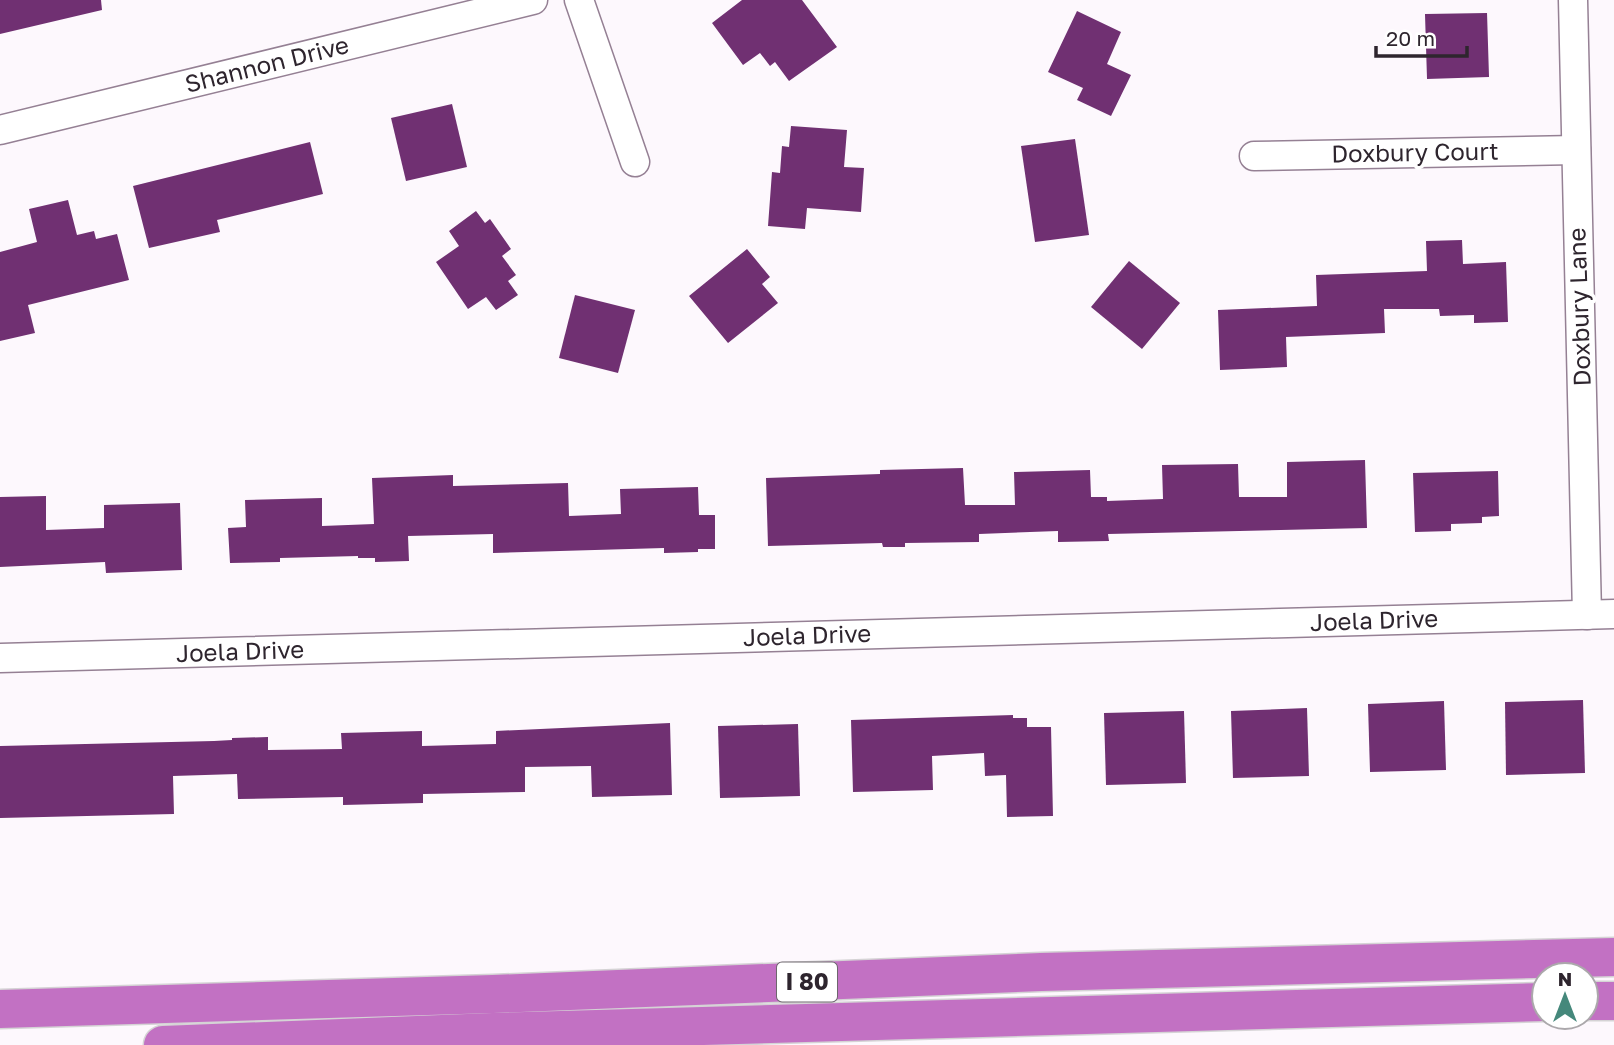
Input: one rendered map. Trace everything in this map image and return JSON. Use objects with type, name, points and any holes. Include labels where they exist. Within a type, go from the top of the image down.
[{"type":"highway","name":"I 80","points":[[0,1009],[493,995],[1041,972],[1614,957]]},
{"type":"highway","name":"I 80","points":[[163,1045],[493,1031],[1530,1003]]},
{"type":"street","name":"Shannon Drive","points":[[0,130],[533,0]]},
{"type":"street","points":[[579,0],[635,162]]},
{"type":"street","name":"Doxbury Lane","points":[[1573,0],[1576,149],[1601,614]]},
{"type":"street","name":"Doxbury Court","points":[[1254,156],[1576,149]]},
{"type":"street","name":"Joela Drive","points":[[0,658],[1601,614]]},
{"type":"building","points":[[0,0],[101,0],[102,10],[0,34]]},
{"type":"building","points":[[742,0],[802,0],[837,47],[789,81],[775,62],[770,66],[760,53],[743,65],[712,23]]},
{"type":"building","points":[[1077,11],[1121,32],[1107,64],[1131,75],[1111,116],[1077,100],[1083,88],[1048,72]]},
{"type":"building","points":[[1487,13],[1489,77],[1427,79],[1425,14]]},
{"type":"building","points":[[452,104],[467,167],[406,181],[391,118]]},
{"type":"building","points":[[791,126],[847,130],[844,167],[864,168],[861,212],[807,208],[805,229],[768,226],[772,172],[780,173],[782,146],[789,147]]},
{"type":"building","points":[[1075,139],[1089,235],[1035,242],[1021,146]]},
{"type":"building","points":[[310,142],[323,194],[217,220],[220,232],[149,248],[133,186]]},
{"type":"building","points":[[68,200],[77,235],[94,231],[96,239],[117,234],[129,280],[28,305],[35,333],[0,341],[0,252],[37,242],[29,209]]},
{"type":"building","points":[[476,211],[485,223],[490,219],[511,249],[502,256],[516,275],[508,281],[518,295],[496,310],[486,297],[468,309],[436,262],[459,246],[449,231]]},
{"type":"building","points":[[1462,240],[1463,264],[1506,262],[1508,322],[1474,323],[1474,315],[1440,316],[1439,309],[1384,309],[1385,333],[1286,337],[1287,367],[1220,370],[1218,310],[1317,306],[1316,275],[1427,271],[1426,241]]},
{"type":"building","points":[[747,249],[770,277],[762,284],[778,303],[728,343],[689,296]]},
{"type":"building","points":[[1129,261],[1180,303],[1142,349],[1091,307]]},
{"type":"building","points":[[575,295],[635,310],[618,373],[559,358]]},
{"type":"building","points":[[1365,460],[1367,528],[1108,534],[1109,541],[1058,542],[1058,531],[979,534],[979,542],[905,543],[905,547],[883,547],[882,543],[768,546],[766,478],[880,474],[880,470],[963,468],[965,505],[1015,505],[1014,472],[1090,470],[1091,497],[1107,497],[1107,501],[1163,499],[1162,465],[1238,464],[1239,497],[1287,497],[1287,462]]},
{"type":"building","points":[[1498,471],[1499,516],[1482,517],[1482,523],[1451,524],[1451,531],[1415,532],[1413,473]]},
{"type":"building","points":[[453,475],[453,486],[568,483],[569,516],[621,514],[620,489],[698,487],[699,515],[715,515],[715,549],[664,553],[664,548],[493,553],[493,534],[408,536],[409,561],[375,562],[375,558],[358,556],[280,558],[280,562],[230,563],[228,528],[246,527],[245,500],[322,498],[322,526],[374,524],[372,478]]},
{"type":"building","points":[[46,496],[46,530],[104,528],[104,505],[180,503],[182,570],[106,573],[105,562],[0,567],[0,497]]},
{"type":"building","points":[[1583,700],[1585,773],[1506,775],[1505,702]]},
{"type":"building","points":[[1444,701],[1446,770],[1370,772],[1368,704]]},
{"type":"building","points":[[1307,708],[1309,776],[1233,778],[1231,711]]},
{"type":"building","points":[[1184,711],[1186,783],[1106,785],[1104,713]]},
{"type":"building","points":[[1013,715],[1013,718],[1027,718],[1027,727],[1051,727],[1053,816],[1007,817],[1006,775],[985,776],[984,753],[932,756],[933,790],[853,792],[851,720]]},
{"type":"building","points":[[670,723],[672,795],[592,797],[591,766],[525,767],[525,792],[423,794],[423,803],[343,805],[343,797],[238,799],[237,774],[173,776],[174,814],[0,818],[0,746],[214,741],[268,737],[268,750],[342,749],[341,733],[422,731],[422,746],[496,744],[496,731]]},
{"type":"building","points":[[798,724],[800,796],[720,798],[718,726]]}]
